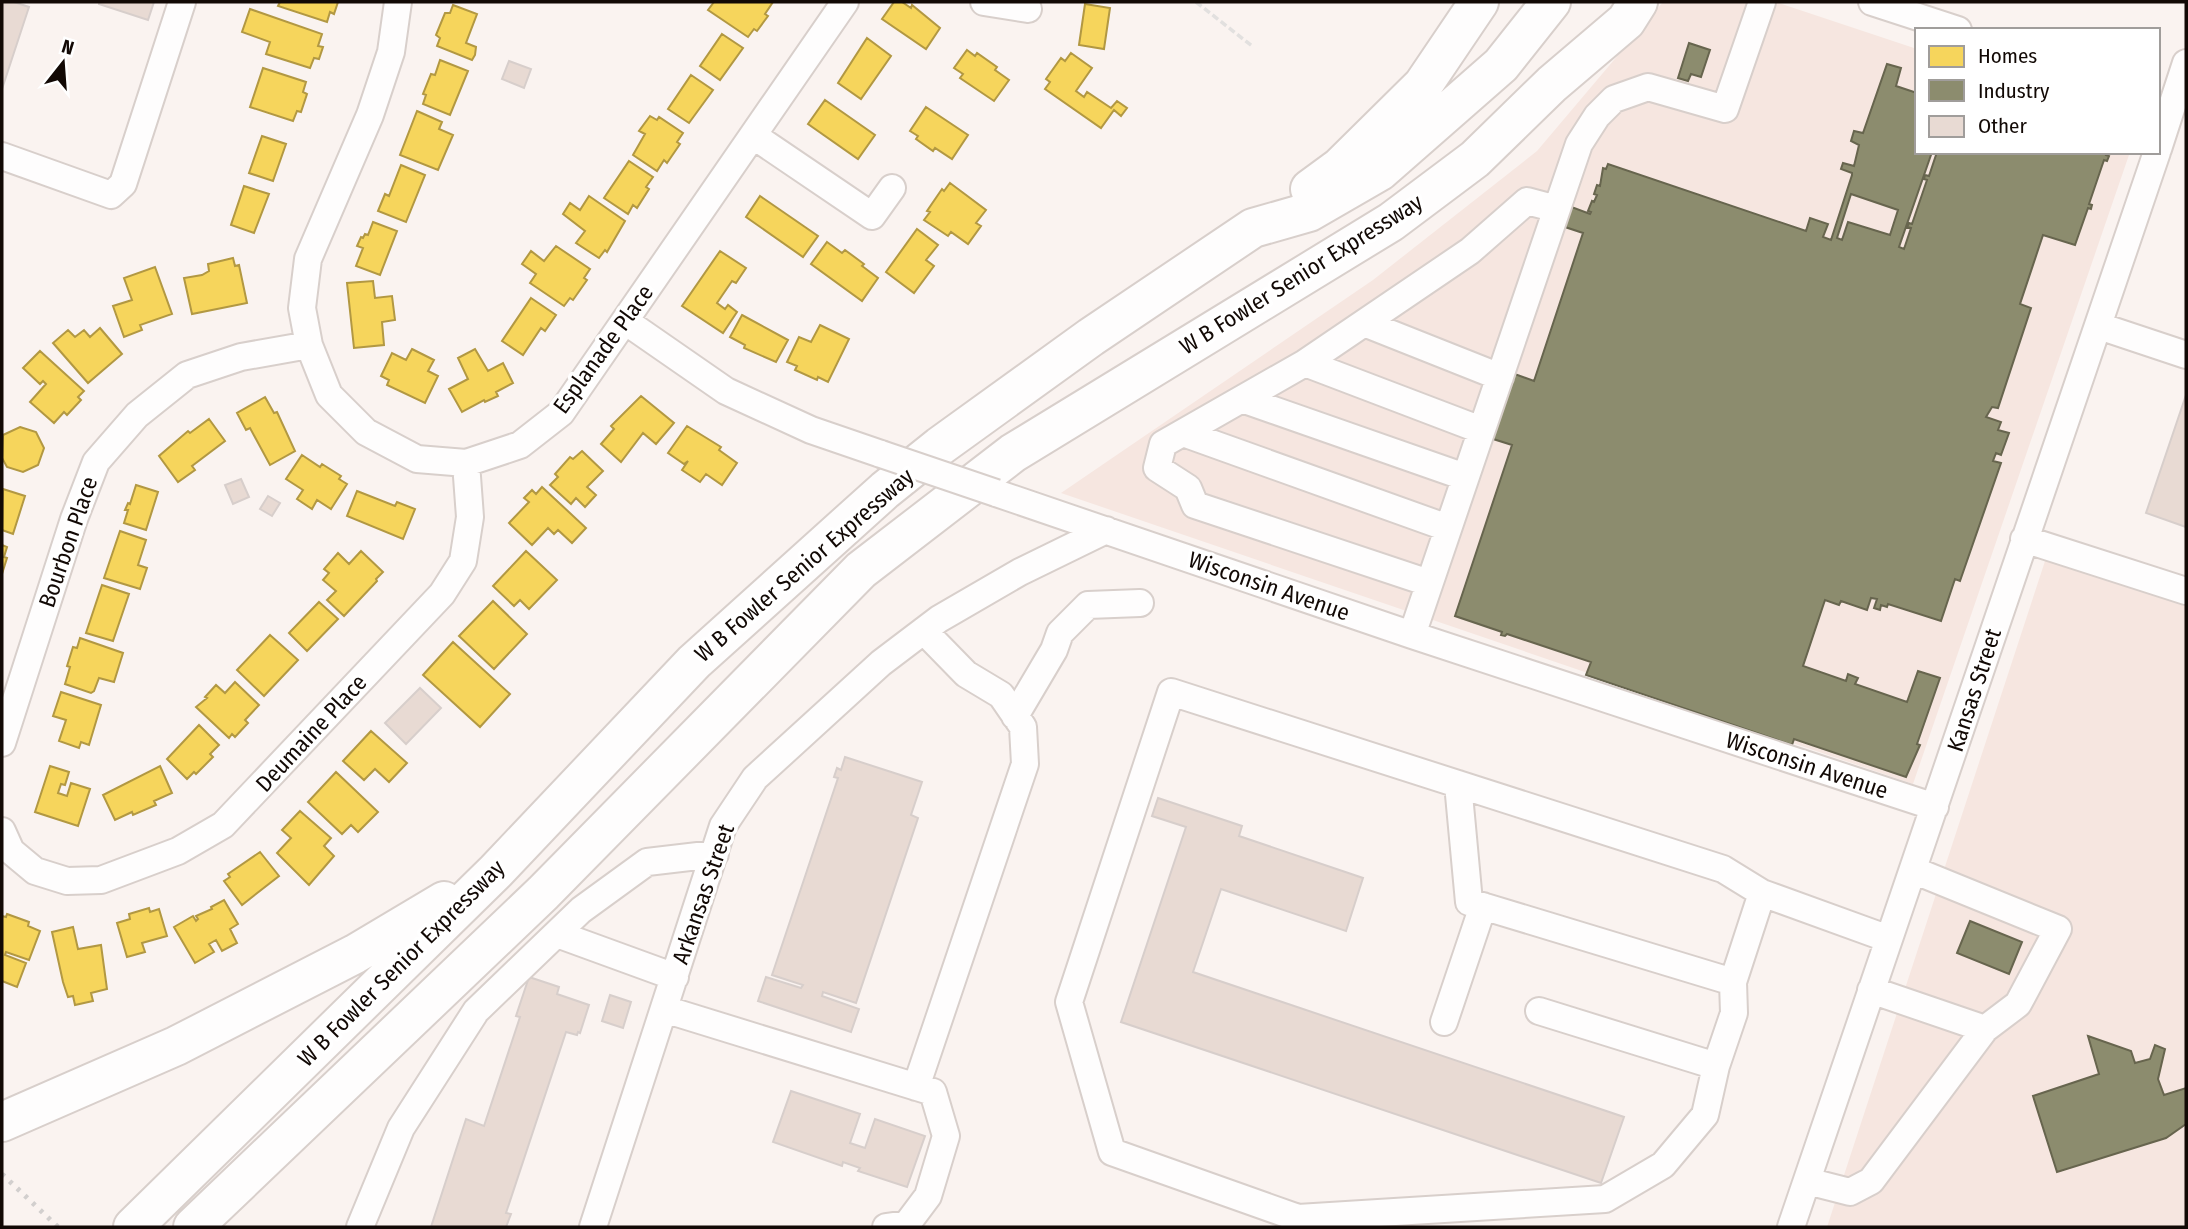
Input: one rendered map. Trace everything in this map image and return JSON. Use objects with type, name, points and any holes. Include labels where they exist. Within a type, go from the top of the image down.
[{"type":"highway","points":[[1254,228],[1340,167],[1423,85],[1479,2]]},
{"type":"highway","name":"W B Fowler Senior Expressway","points":[[135,1225],[496,871],[694,662],[885,490],[940,446],[1080,345],[1254,228],[1309,212],[1380,171],[1501,65],[1551,2]]},
{"type":"highway","name":"W B Fowler Senior Expressway","points":[[192,1227],[543,893],[861,570],[1013,453],[1391,222],[1475,159],[1552,84],[1583,60],[1608,2]]},
{"type":"highway","points":[[1583,60],[1626,21],[1638,2]]},
{"type":"highway","points":[[12,1117],[188,1040],[355,954],[496,871]]},
{"type":"street","points":[[2,156],[111,195],[123,184],[182,2]]},
{"type":"street","name":"Esplanade Place","points":[[398,2],[391,52],[370,115],[308,259],[302,307],[309,345],[328,395],[366,432],[417,459],[466,463],[520,445],[561,413],[845,2]]},
{"type":"street","points":[[984,2],[1028,9]]},
{"type":"street","points":[[1412,635],[1580,144],[1597,116],[1614,99],[1648,87],[1725,109],[1762,2]]},
{"type":"street","points":[[1872,2],[1952,28]]},
{"type":"street","name":"Kansas Street","points":[[2160,143],[2186,63]]},
{"type":"street","points":[[754,136],[873,216],[892,188]]},
{"type":"street","name":"Kansas Street","points":[[1791,1227],[2157,154]]},
{"type":"street","points":[[1429,583],[1195,505],[1188,488],[1157,468],[1163,444],[1305,363],[1470,251],[1527,201],[1557,209]]},
{"type":"street","name":"Wisconsin Avenue","points":[[625,321],[726,391],[811,430],[1412,635],[1935,807]]},
{"type":"street","points":[[1364,323],[1500,377]]},
{"type":"street","points":[[2099,326],[2186,355]]},
{"type":"street","name":"Bourbon Place","points":[[2,743],[74,519],[96,462],[137,415],[187,376],[241,357],[309,345]]},
{"type":"street","points":[[1305,363],[1481,430]]},
{"type":"street","points":[[1242,399],[1465,477]]},
{"type":"street","points":[[1183,432],[1448,528]]},
{"type":"street","name":"Deumaine Place","points":[[2,831],[10,850],[35,871],[67,881],[101,880],[178,851],[223,825],[442,594],[463,561],[470,517],[466,463]]},
{"type":"street","name":"Arkansas Street","points":[[593,1227],[723,826],[755,778],[881,663],[939,619],[1020,572],[1106,530]]},
{"type":"street","points":[[2024,539],[2186,591]]},
{"type":"street","points":[[1015,716],[1054,650],[1060,633],[1088,605],[1140,603]]},
{"type":"street","points":[[916,1087],[1025,764],[1023,727],[1001,695],[966,674],[924,631]]},
{"type":"street","points":[[1762,894],[1733,982],[1734,1013],[1716,1066],[1705,1115],[1663,1164],[1605,1199],[1298,1218],[1112,1152],[1069,1002],[1171,692],[1723,869],[1762,894],[1889,939]]},
{"type":"street","points":[[1458,784],[1469,902],[1733,982]]},
{"type":"street","points":[[360,1227],[401,1128],[476,1011],[581,910],[647,862],[715,855]]},
{"type":"street","points":[[1807,1181],[1850,1192],[1871,1181],[1985,1029],[2018,1004],[2058,929],[1913,870]]},
{"type":"street","points":[[1444,1022],[1483,906]]},
{"type":"street","points":[[557,934],[675,977]]},
{"type":"street","points":[[1871,990],[1985,1029]]},
{"type":"street","points":[[664,1009],[933,1092],[946,1136],[928,1196],[907,1224],[886,1227]]},
{"type":"street","points":[[1539,1011],[1716,1066]]},
{"type":"path","points":[[1196,2],[1252,46]]},
{"type":"shaded area","points":[[1663,2],[1776,2],[1915,48],[1915,154],[2129,154],[1913,784],[1061,493],[1373,280],[1537,151]]},
{"type":"shaded area","points":[[2047,555],[2186,603],[2186,1227],[1827,1227]]},
{"type":"building: Homes","points":[[280,2],[338,2],[334,14],[330,12],[327,22],[278,6]]},
{"type":"building: Homes","points":[[714,2],[773,2],[765,14],[768,16],[757,31],[754,29],[748,37],[708,10]]},
{"type":"building: Homes","points":[[894,2],[902,2],[911,8],[912,5],[940,28],[926,49],[882,19]]},
{"type":"building: Homes","points":[[1085,4],[1110,8],[1104,49],[1079,45]]},
{"type":"building: Homes","points":[[453,5],[477,14],[466,43],[476,47],[472,60],[437,46],[440,38],[436,35],[445,13],[450,13]]},
{"type":"building: Homes","points":[[250,9],[322,34],[318,46],[323,47],[319,59],[314,58],[310,68],[266,54],[270,42],[242,32]]},
{"type":"building: Homes","points":[[722,34],[743,48],[720,80],[700,66]]},
{"type":"building: Homes","points":[[867,38],[891,56],[861,99],[838,83]]},
{"type":"building: Homes","points":[[967,50],[975,56],[977,53],[997,67],[995,70],[1009,80],[994,101],[960,78],[963,74],[954,68]]},
{"type":"building: Homes","points":[[1071,53],[1092,68],[1076,91],[1084,97],[1087,92],[1111,108],[1117,101],[1127,108],[1121,116],[1114,110],[1101,128],[1045,89],[1050,82],[1046,79],[1061,58],[1065,61]]},
{"type":"building: Homes","points":[[440,60],[468,71],[450,115],[423,104],[426,95],[423,94],[431,74],[435,75]]},
{"type":"building: Homes","points":[[263,68],[306,82],[303,92],[307,94],[301,112],[297,111],[293,121],[250,107]]},
{"type":"building: Homes","points":[[691,75],[713,90],[689,123],[668,109]]},
{"type":"building: Homes","points":[[825,100],[875,135],[858,159],[808,124]]},
{"type":"building: Homes","points":[[926,107],[968,135],[952,159],[935,148],[933,151],[910,131]]},
{"type":"building: Homes","points":[[417,111],[442,122],[439,129],[453,135],[438,170],[400,155]]},
{"type":"building: Homes","points":[[650,116],[657,120],[659,117],[683,133],[677,142],[680,144],[667,163],[664,160],[657,171],[633,155],[645,134],[639,131]]},
{"type":"building: Homes","points":[[262,136],[286,144],[273,181],[249,173]]},
{"type":"building: Homes","points":[[629,161],[653,177],[637,208],[633,205],[628,214],[604,198]]},
{"type":"building: Homes","points":[[401,165],[425,175],[406,222],[378,211],[385,194],[389,196]]},
{"type":"building: Homes","points":[[950,183],[986,210],[976,223],[981,226],[968,244],[951,232],[948,236],[924,220],[942,189],[944,191]]},
{"type":"building: Homes","points":[[244,186],[269,194],[254,233],[231,225]]},
{"type":"building: Homes","points":[[589,196],[625,221],[607,252],[605,250],[599,258],[576,243],[585,231],[563,214],[570,203],[580,210]]},
{"type":"building: Homes","points":[[760,196],[818,236],[803,257],[746,217]]},
{"type":"building: Homes","points":[[373,222],[397,231],[380,275],[356,266],[363,248],[357,246],[361,237],[368,235]]},
{"type":"building: Homes","points":[[917,229],[938,245],[926,260],[934,266],[914,293],[886,272]]},
{"type":"building: Homes","points":[[827,242],[842,253],[845,250],[878,278],[862,301],[811,264]]},
{"type":"building: Homes","points":[[556,246],[590,269],[584,278],[587,280],[573,300],[570,298],[564,306],[530,283],[536,274],[522,264],[531,251],[544,261]]},
{"type":"building: Homes","points":[[720,251],[746,268],[736,283],[732,281],[717,303],[725,309],[728,305],[737,312],[723,333],[682,306]]},
{"type":"building: Homes","points":[[233,258],[235,266],[239,265],[247,303],[192,314],[184,278],[202,275],[209,271],[208,264]]},
{"type":"building: Homes","points":[[155,267],[172,314],[140,325],[142,330],[124,337],[113,306],[132,300],[124,278]]},
{"type":"building: Homes","points":[[373,281],[375,298],[392,296],[395,320],[382,322],[384,345],[354,348],[347,283]]},
{"type":"building: Homes","points":[[531,298],[556,315],[545,331],[541,328],[523,355],[502,341]]},
{"type":"building: Homes","points":[[742,315],[788,340],[776,362],[744,348],[745,345],[730,337]]},
{"type":"building: Homes","points":[[820,325],[849,339],[828,382],[795,370],[797,366],[787,362],[799,337],[811,342]]},
{"type":"building: Homes","points":[[100,328],[122,354],[88,383],[53,343],[68,330],[75,337],[84,330],[90,337]]},
{"type":"building: Homes","points":[[412,349],[434,360],[428,371],[438,376],[425,403],[387,385],[389,380],[381,376],[392,353],[406,360]]},
{"type":"building: Homes","points":[[475,349],[488,371],[503,363],[513,383],[496,392],[498,396],[462,412],[449,389],[468,379],[458,358]]},
{"type":"building: Homes","points":[[40,351],[84,391],[78,397],[81,400],[67,415],[64,412],[54,423],[30,402],[46,384],[43,381],[40,384],[23,368]]},
{"type":"building: Homes","points":[[641,396],[674,423],[656,444],[643,433],[621,462],[601,444],[614,429],[611,426]]},
{"type":"building: Homes","points":[[265,397],[274,413],[277,412],[295,451],[270,465],[250,428],[246,430],[237,413]]},
{"type":"building: Homes","points":[[209,419],[225,441],[192,466],[195,470],[178,482],[159,456],[188,431],[190,433]]},
{"type":"building: Homes","points":[[687,426],[721,447],[719,450],[737,463],[722,485],[706,474],[700,482],[682,470],[688,461],[684,464],[668,453]]},
{"type":"building: Homes","points":[[20,427],[36,432],[44,448],[38,465],[23,472],[7,467],[2,458],[3,435]]},
{"type":"building: Homes","points":[[582,451],[603,471],[587,487],[596,495],[585,507],[576,498],[571,504],[550,485],[558,477],[555,474],[570,457],[573,459]]},
{"type":"building: Homes","points":[[302,455],[341,476],[339,479],[347,484],[331,509],[317,500],[312,509],[297,499],[303,490],[286,479]]},
{"type":"building: Homes","points":[[136,485],[158,492],[146,530],[124,523],[128,510],[125,510],[128,503],[130,504]]},
{"type":"building: Homes","points":[[542,487],[586,528],[572,543],[558,530],[554,534],[548,528],[532,545],[509,523],[529,502],[524,498],[532,490],[536,494]]},
{"type":"building: Homes","points":[[3,489],[25,496],[13,534],[2,530]]},
{"type":"building: Homes","points":[[357,491],[395,506],[397,502],[415,509],[403,539],[347,516]]},
{"type":"building: Homes","points":[[120,531],[146,540],[138,565],[147,568],[140,589],[104,578]]},
{"type":"building: Homes","points":[[2,545],[7,547],[4,557],[7,558],[2,574]]},
{"type":"building: Homes","points":[[361,551],[383,572],[344,616],[327,600],[336,591],[323,580],[329,573],[324,569],[338,553],[349,564]]},
{"type":"building: Homes","points":[[526,551],[557,580],[529,609],[520,600],[514,606],[493,586]]},
{"type":"building: Homes","points":[[102,585],[129,594],[113,641],[86,633]]},
{"type":"building: Homes","points":[[493,601],[527,634],[494,669],[459,636]]},
{"type":"building: Homes","points":[[319,602],[338,619],[307,651],[289,633]]},
{"type":"building: Homes","points":[[270,635],[298,660],[264,696],[237,670]]},
{"type":"building: Homes","points":[[80,638],[123,653],[114,682],[99,678],[91,693],[65,684],[73,647],[77,648]]},
{"type":"building: Homes","points":[[453,642],[510,694],[480,727],[423,675]]},
{"type":"building: Homes","points":[[235,682],[259,705],[245,720],[248,723],[235,737],[232,734],[229,738],[196,707],[216,685],[225,693]]},
{"type":"building: Homes","points":[[61,692],[101,705],[89,745],[81,742],[79,748],[59,741],[66,720],[53,716]]},
{"type":"building: Homes","points":[[199,725],[219,745],[210,754],[213,757],[187,779],[167,759]]},
{"type":"building: Homes","points":[[371,731],[407,763],[389,782],[375,769],[364,780],[343,761]]},
{"type":"building: Homes","points":[[50,766],[69,772],[65,785],[61,784],[58,793],[67,796],[71,783],[90,789],[78,826],[35,812]]},
{"type":"building: Homes","points":[[160,766],[172,793],[154,801],[156,805],[115,820],[103,795]]},
{"type":"building: Homes","points":[[336,772],[378,812],[358,832],[351,825],[342,834],[308,802]]},
{"type":"building: Homes","points":[[300,811],[331,838],[324,846],[334,856],[309,885],[277,853],[291,838],[282,830]]},
{"type":"building: Homes","points":[[260,852],[279,876],[242,905],[224,881],[230,877],[228,874]]},
{"type":"building: Homes","points":[[224,900],[238,924],[230,929],[237,943],[222,951],[216,940],[209,944],[214,952],[195,963],[174,927],[193,916],[196,921],[196,916]]},
{"type":"building: Homes","points":[[149,908],[150,912],[159,909],[167,936],[142,943],[145,952],[127,957],[117,923],[130,919],[129,914]]},
{"type":"building: Homes","points":[[7,914],[29,922],[28,926],[40,931],[29,960],[6,952],[5,955],[26,963],[17,987],[2,981],[2,916],[6,917]]},
{"type":"building: Homes","points":[[73,927],[78,949],[101,945],[107,989],[91,993],[93,1001],[75,1005],[73,996],[68,997],[63,982],[52,932]]},
{"type":"building: Industry","points":[[1689,43],[1710,50],[1701,77],[1691,74],[1688,81],[1678,78]]},
{"type":"building: Industry","points":[[1887,64],[1901,68],[1896,86],[1915,92],[1915,154],[1931,154],[1899,247],[1904,249],[1911,228],[1907,227],[1909,223],[1912,224],[1927,180],[1924,179],[1925,175],[1929,176],[1936,154],[2109,156],[2107,161],[2104,160],[2089,204],[2092,205],[2091,209],[2088,208],[2075,245],[2043,235],[2020,304],[2031,308],[1998,408],[1992,407],[1986,417],[2001,422],[1998,430],[2009,433],[2001,455],[1996,453],[1993,461],[2001,463],[1960,581],[1955,579],[1941,621],[1888,604],[1887,607],[1881,605],[1880,610],[1874,608],[1877,599],[1871,598],[1867,610],[1841,601],[1839,605],[1825,600],[1803,666],[1846,681],[1848,674],[1858,678],[1855,684],[1907,702],[1918,671],[1940,678],[1917,744],[1920,745],[1906,777],[1794,739],[1792,745],[1586,675],[1591,662],[1507,634],[1501,635],[1502,632],[1455,616],[1512,445],[1490,438],[1512,373],[1534,381],[1583,233],[1562,226],[1569,206],[1590,214],[1588,211],[1597,195],[1594,194],[1597,185],[1600,186],[1603,168],[1606,169],[1608,164],[1806,231],[1810,218],[1828,224],[1823,237],[1831,240],[1852,175],[1841,169],[1843,163],[1854,166],[1859,145],[1851,141],[1854,131],[1863,133]],"holes":[[[1851,194],[1898,210],[1890,235],[1848,222],[1842,240],[1837,238]]]},
{"type":"building: Industry","points":[[1970,921],[2022,942],[2009,974],[1957,953]]},
{"type":"building: Industry","points":[[2088,1036],[2131,1051],[2135,1063],[2150,1059],[2155,1045],[2165,1049],[2158,1079],[2164,1095],[2186,1088],[2186,1124],[2166,1138],[2057,1172],[2033,1096],[2099,1074]]},
{"type":"building: Other","points":[[2,2],[14,2],[29,7],[2,89]]},
{"type":"building: Other","points":[[99,2],[154,2],[148,20]]},
{"type":"building: Other","points":[[509,61],[531,69],[524,88],[502,79]]},
{"type":"building: Other","points":[[2186,395],[2186,527],[2146,513]]},
{"type":"building: Other","points":[[241,479],[249,497],[233,504],[225,485]]},
{"type":"building: Other","points":[[268,496],[280,503],[272,516],[260,509]]},
{"type":"building: Other","points":[[420,688],[441,708],[406,744],[385,723]]},
{"type":"building: Other","points":[[845,757],[922,782],[911,815],[918,818],[856,1003],[823,992],[822,996],[859,1009],[851,1032],[758,1001],[766,977],[801,988],[803,985],[772,975],[838,778],[834,777],[837,768],[841,770]]},
{"type":"building: Other","points":[[1158,798],[1242,826],[1239,836],[1363,878],[1346,931],[1221,889],[1193,972],[1624,1117],[1601,1183],[1121,1022],[1186,827],[1152,816]]},
{"type":"building: Other","points":[[529,977],[559,987],[557,994],[589,1005],[580,1033],[577,1035],[566,1032],[506,1213],[511,1214],[506,1227],[431,1227],[466,1119],[484,1126],[520,1017],[516,1016]]},
{"type":"building: Other","points":[[610,995],[631,1002],[623,1028],[602,1021]]},
{"type":"building: Other","points":[[791,1091],[860,1114],[850,1143],[865,1148],[875,1119],[925,1136],[907,1187],[858,1171],[860,1168],[843,1162],[842,1166],[773,1142]]},
{"type":"railway","points":[[2,1174],[58,1227]]}]
